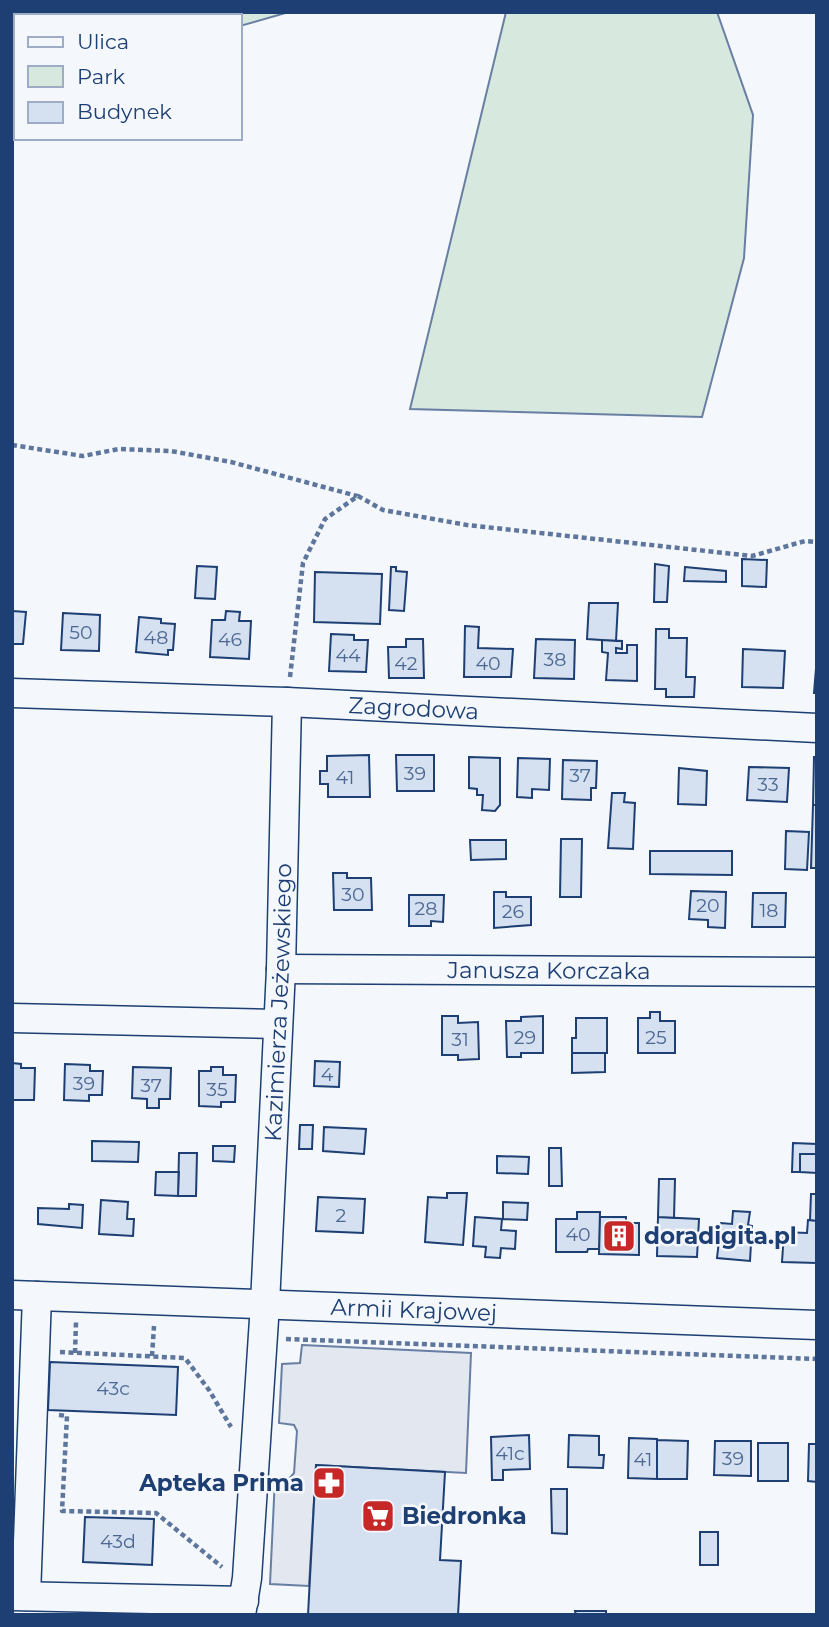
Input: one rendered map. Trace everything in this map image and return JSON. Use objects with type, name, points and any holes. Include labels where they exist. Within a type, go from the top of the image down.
[{"type":"street","name":"Zagrodowa","points":[[12,693],[287,702],[817,727]]},
{"type":"street","name":"Kazimierza Jeżewskiego","points":[[243,1608],[265,1304],[281,969],[287,702]]},
{"type":"street","name":"Janusza Korczaka","points":[[281,969],[817,972]]},
{"type":"street","points":[[12,1018],[277,1024]]},
{"type":"street","points":[[25,1295],[35,1351],[33,1414],[19,1596],[243,1608]]},
{"type":"street","name":"Armii Krajowej","points":[[25,1295],[817,1325]]},
{"type":"path","points":[[12,445],[83,456],[119,449],[171,451],[231,461],[358,496],[383,510],[467,526],[752,556],[805,541],[817,542]]},
{"type":"path","points":[[287,702],[303,563],[325,519],[358,496]]},
{"type":"path","points":[[75,1353],[77,1314]]},
{"type":"path","points":[[152,1356],[155,1317]]},
{"type":"path","points":[[274,1338],[817,1359]]},
{"type":"path","points":[[35,1351],[185,1358],[209,1390],[234,1433]]},
{"type":"path","points":[[33,1414],[67,1416],[62,1510],[156,1513],[223,1569]]},
{"type":"green space","points":[[289,12],[242,25],[242,14],[122,14]]},
{"type":"green space","points":[[506,12],[717,12],[753,115],[744,258],[702,417],[410,409]]},
{"type":"shaded area","points":[[302,1345],[471,1353],[466,1473],[316,1465],[309,1586],[270,1584],[275,1478],[289,1479],[294,1473],[297,1431],[294,1425],[279,1423],[282,1364],[300,1363]]},
{"type":"building","points":[[742,559],[767,560],[766,587],[742,586]]},
{"type":"building","points":[[655,564],[669,566],[667,602],[654,602]]},
{"type":"building","points":[[197,566],[217,567],[215,599],[195,598]]},
{"type":"building","points":[[391,567],[396,567],[396,571],[407,572],[404,611],[389,610]]},
{"type":"building","points":[[685,567],[726,571],[726,582],[684,581]]},
{"type":"building","points":[[315,572],[382,574],[380,624],[314,622]]},
{"type":"building","points":[[589,603],[618,603],[616,641],[587,639]]},
{"type":"building","points":[[12,611],[26,612],[23,644],[12,644]]},
{"type":"building","points":[[226,611],[240,612],[239,621],[251,621],[249,659],[210,657],[212,620],[225,620]]},
{"type":"building","points":[[63,613],[100,615],[99,651],[61,650]]},
{"type":"building","points":[[139,617],[161,619],[161,623],[175,624],[173,650],[168,650],[168,655],[136,652]]},
{"type":"building","points":[[465,626],[479,627],[478,648],[513,649],[511,677],[464,677]]},
{"type":"building","points":[[656,629],[669,629],[669,638],[687,638],[686,677],[695,677],[694,697],[666,697],[666,689],[655,689]]},
{"type":"building","points":[[331,634],[354,635],[354,640],[368,640],[366,672],[329,671]]},
{"type":"building","points":[[406,639],[423,639],[424,678],[389,678],[388,647],[406,647]]},
{"type":"building","points":[[536,639],[575,640],[574,679],[534,678]]},
{"type":"building","points":[[602,640],[622,641],[622,649],[616,648],[616,653],[627,653],[627,645],[637,645],[637,681],[606,680],[608,653],[602,652]]},
{"type":"building","points":[[743,649],[785,651],[783,688],[742,687]]},
{"type":"building","points":[[817,656],[817,693],[814,693]]},
{"type":"building","points":[[369,755],[370,797],[328,797],[328,784],[320,784],[320,771],[327,771],[327,756]]},
{"type":"building","points":[[396,755],[434,755],[434,791],[397,791]]},
{"type":"building","points":[[469,757],[500,758],[500,805],[495,811],[482,810],[483,795],[477,795],[477,789],[469,788]]},
{"type":"building","points":[[814,757],[817,757],[817,805],[813,805]]},
{"type":"building","points":[[518,758],[550,759],[549,790],[532,789],[532,798],[517,797]]},
{"type":"building","points":[[563,760],[597,761],[596,788],[591,788],[591,800],[562,799]]},
{"type":"building","points":[[749,767],[789,768],[787,802],[747,800]]},
{"type":"building","points":[[679,768],[707,771],[706,805],[678,804]]},
{"type":"building","points":[[612,793],[625,793],[624,802],[635,803],[633,849],[608,848]]},
{"type":"building","points":[[813,805],[817,805],[817,868],[811,868]]},
{"type":"building","points":[[786,831],[809,832],[807,870],[785,869]]},
{"type":"building","points":[[561,839],[582,839],[581,897],[560,897]]},
{"type":"building","points":[[470,840],[506,840],[506,859],[471,860]]},
{"type":"building","points":[[650,851],[732,851],[732,875],[650,874]]},
{"type":"building","points":[[333,873],[347,873],[347,878],[371,878],[372,910],[334,910]]},
{"type":"building","points":[[691,891],[726,892],[725,928],[708,927],[708,920],[689,919]]},
{"type":"building","points":[[494,892],[506,892],[506,897],[531,897],[531,925],[494,928]]},
{"type":"building","points":[[753,893],[786,893],[785,927],[752,927]]},
{"type":"building","points":[[409,895],[444,895],[443,922],[431,921],[431,926],[409,926]]},
{"type":"building","points":[[650,1012],[660,1012],[660,1021],[675,1021],[675,1053],[638,1053],[638,1018],[650,1018]]},
{"type":"building","points":[[442,1016],[458,1016],[458,1023],[478,1022],[479,1059],[458,1060],[458,1055],[442,1055]]},
{"type":"building","points":[[543,1016],[543,1053],[521,1053],[521,1057],[507,1057],[506,1021]]},
{"type":"building","points":[[576,1018],[607,1018],[607,1053],[572,1053],[572,1038],[576,1038]]},
{"type":"building","points":[[572,1053],[605,1053],[605,1072],[572,1073]]},
{"type":"building","points":[[315,1061],[340,1062],[339,1087],[314,1086]]},
{"type":"building","points":[[12,1063],[21,1064],[21,1068],[35,1068],[34,1100],[12,1100]]},
{"type":"building","points":[[65,1064],[90,1065],[90,1071],[103,1071],[102,1095],[89,1095],[89,1101],[64,1100]]},
{"type":"building","points":[[133,1067],[171,1068],[170,1099],[159,1099],[159,1108],[147,1108],[147,1099],[132,1098]]},
{"type":"building","points":[[211,1067],[223,1067],[223,1075],[236,1075],[235,1102],[221,1102],[221,1107],[199,1106],[199,1071],[211,1071]]},
{"type":"building","points":[[300,1125],[313,1125],[312,1149],[299,1149]]},
{"type":"building","points":[[324,1127],[366,1129],[364,1154],[323,1151]]},
{"type":"building","points":[[92,1141],[139,1142],[138,1162],[92,1161]]},
{"type":"building","points":[[793,1143],[817,1144],[817,1154],[800,1154],[800,1172],[792,1172]]},
{"type":"building","points":[[213,1146],[235,1146],[234,1162],[213,1161]]},
{"type":"building","points":[[549,1148],[561,1148],[562,1186],[549,1186]]},
{"type":"building","points":[[179,1153],[197,1153],[196,1196],[178,1196]]},
{"type":"building","points":[[800,1154],[817,1154],[817,1173],[800,1172]]},
{"type":"building","points":[[497,1156],[529,1157],[528,1174],[497,1173]]},
{"type":"building","points":[[156,1172],[179,1172],[178,1196],[155,1195]]},
{"type":"building","points":[[659,1179],[675,1179],[674,1218],[658,1217]]},
{"type":"building","points":[[447,1193],[467,1193],[463,1245],[425,1242],[428,1197],[447,1198]]},
{"type":"building","points":[[811,1194],[817,1194],[817,1221],[810,1220]]},
{"type":"building","points":[[318,1197],[365,1199],[363,1233],[316,1231]]},
{"type":"building","points":[[101,1200],[128,1202],[127,1219],[134,1219],[133,1236],[99,1234]]},
{"type":"building","points":[[503,1202],[528,1203],[527,1220],[503,1219]]},
{"type":"building","points":[[69,1204],[83,1205],[82,1228],[38,1224],[38,1208],[69,1209]]},
{"type":"building","points":[[733,1211],[750,1212],[750,1261],[717,1258],[721,1223],[732,1224]]},
{"type":"building","points":[[577,1212],[600,1212],[599,1249],[588,1249],[587,1252],[556,1252],[556,1219],[577,1219]]},
{"type":"building","points":[[475,1217],[502,1219],[501,1230],[516,1231],[515,1249],[501,1248],[500,1258],[485,1257],[486,1247],[473,1246]]},
{"type":"building","name":"doradigita.pl","points":[[600,1217],[626,1217],[626,1223],[639,1223],[639,1255],[599,1254]]},
{"type":"building","points":[[658,1217],[699,1219],[697,1257],[657,1256]]},
{"type":"building","points":[[808,1220],[817,1221],[817,1263],[782,1262],[784,1232],[807,1233]]},
{"type":"building","points":[[50,1362],[178,1367],[176,1415],[48,1410]]},
{"type":"building","points":[[529,1435],[530,1469],[503,1470],[503,1480],[492,1480],[491,1437]]},
{"type":"building","points":[[569,1435],[599,1436],[599,1455],[604,1455],[603,1468],[568,1467]]},
{"type":"building","points":[[629,1438],[657,1439],[657,1479],[628,1478]]},
{"type":"building","points":[[657,1440],[688,1441],[687,1479],[657,1479]]},
{"type":"building","points":[[715,1441],[751,1441],[751,1476],[714,1475]]},
{"type":"building","points":[[758,1443],[788,1443],[788,1481],[758,1481]]},
{"type":"building","points":[[809,1444],[817,1444],[817,1482],[808,1481]]},
{"type":"building","name":"Biedronka","points":[[316,1465],[445,1472],[440,1560],[461,1561],[458,1615],[308,1615]]},
{"type":"building","points":[[551,1489],[567,1489],[567,1534],[552,1533]]},
{"type":"building","points":[[85,1517],[154,1519],[152,1565],[83,1562]]},
{"type":"building","points":[[700,1532],[718,1532],[718,1565],[700,1565]]},
{"type":"building","points":[[575,1611],[606,1611],[606,1615],[576,1615]]},
{"type":"place","name":"doradigita.pl","points":[[619,1236]]},
{"type":"place","name":"Apteka Prima","points":[[329,1483]]},
{"type":"place","name":"Biedronka","points":[[378,1516]]}]
